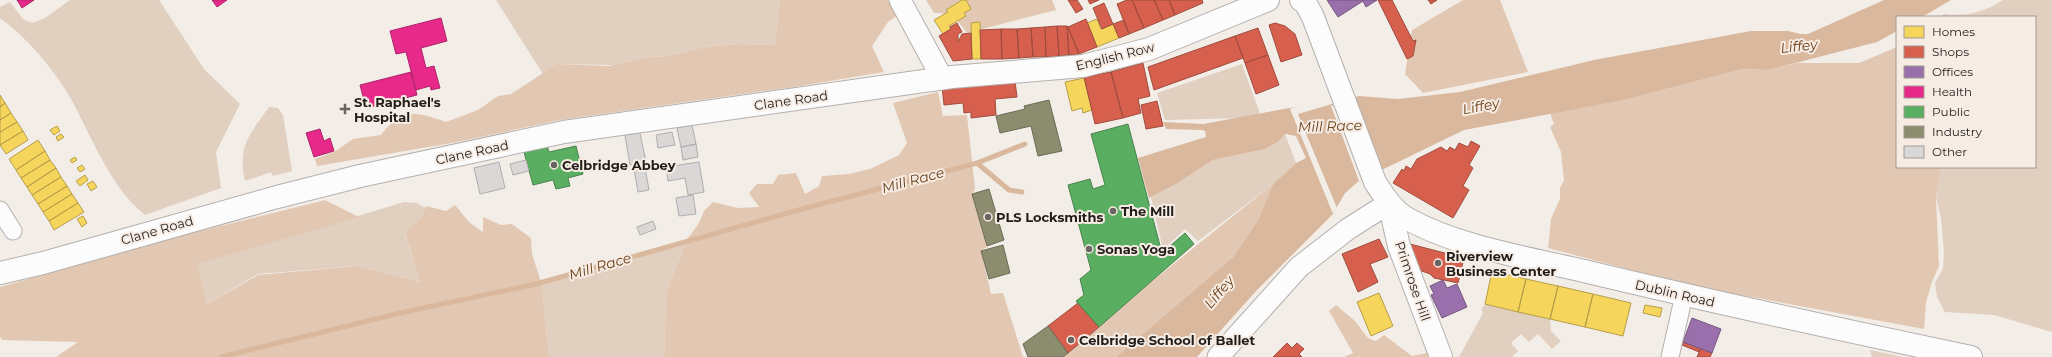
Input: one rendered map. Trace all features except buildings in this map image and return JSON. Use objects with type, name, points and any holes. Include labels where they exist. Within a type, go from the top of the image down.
[{"type":"main road","name":"English Row","points":[[947,77],[1083,66],[1149,49],[1268,0]]},
{"type":"main road","points":[[1301,0],[1306,4],[1313,17],[1375,182],[1389,203]]},
{"type":"main road","name":"Clane Road","points":[[0,273],[44,263],[284,195],[360,176],[564,132],[947,77]]},
{"type":"main road","name":"Dublin Road","points":[[1389,203],[1408,219],[1482,247],[1684,295],[1971,357]]},
{"type":"main road","name":"Primrose Hill","points":[[1389,203],[1399,246],[1441,357]]},
{"type":"street","points":[[900,0],[947,77]]},
{"type":"street","points":[[1218,357],[1299,267],[1348,229],[1389,203]]},
{"type":"street","points":[[0,210],[13,231]]},
{"type":"street","points":[[1670,357],[1684,295]]},
{"type":"shaded area","points":[[70,0],[159,0],[204,69],[240,104],[216,152],[221,188],[145,215],[120,188],[110,173],[76,108],[60,82],[28,43],[0,18],[0,7],[10,2],[23,19],[32,23],[45,18]]},
{"type":"shaded area","points":[[496,0],[780,0],[775,45],[739,44],[705,47],[669,56],[649,57],[613,65],[558,64],[543,74]]},
{"type":"shaded area","points":[[780,0],[888,0],[898,15],[888,22],[872,46],[884,72],[800,86],[560,120],[452,143],[317,166],[315,159],[334,152],[353,139],[381,135],[388,126],[402,116],[418,114],[446,122],[478,110],[498,96],[511,94],[557,64],[609,66],[649,57],[669,56],[705,47],[739,44],[775,45]]},
{"type":"shaded area","points":[[926,0],[1052,0],[1056,10],[967,33],[953,17],[945,14],[934,13]]},
{"type":"shaded area","points":[[1463,0],[1500,0],[1528,72],[1423,93],[1405,74],[1412,30]]},
{"type":"shaded area","points":[[2003,0],[2052,0],[2052,332],[1994,315],[1945,312],[1937,297],[1935,283],[1943,268],[1944,252],[1941,218],[1936,197],[1941,168],[2036,168],[2036,16],[1942,16],[1944,14],[1960,15],[1975,13],[1989,8]]},
{"type":"shaded area","points":[[1896,47],[1896,168],[1941,168],[1936,197],[1939,266],[1926,302],[1924,329],[1692,286],[1548,248],[1551,219],[1560,199],[1560,188],[1564,180],[1561,152],[1550,127],[1554,124],[1550,113],[1624,100],[1743,69],[1768,70],[1797,63],[1859,63]]},
{"type":"shaded area","points":[[1242,64],[1260,114],[1245,118],[1165,120],[1157,93]]},
{"type":"shaded area","points":[[938,92],[943,116],[967,115],[975,189],[972,194],[987,247],[981,251],[991,294],[1003,293],[1023,357],[664,357],[666,294],[686,241],[699,223],[704,211],[713,202],[738,208],[759,207],[749,193],[757,184],[773,184],[778,175],[796,173],[805,194],[819,186],[822,176],[849,174],[870,169],[899,155],[907,143],[893,103]]},
{"type":"shaded area","points":[[269,107],[278,108],[283,115],[292,171],[273,176],[271,172],[245,181],[243,169],[244,149],[251,133]]},
{"type":"shaded area","points":[[1285,134],[1296,163],[1273,184],[1198,241],[1185,229],[1163,250],[1151,197],[1176,184],[1213,160],[1265,149],[1278,142]]},
{"type":"shaded area","points":[[1273,184],[1258,220],[1233,257],[1116,357],[1063,357],[1145,287]]},
{"type":"shaded area","points":[[325,200],[359,217],[198,264],[207,304],[258,275],[357,266],[420,282],[405,232],[421,218],[426,206],[446,211],[455,205],[469,222],[483,232],[483,217],[501,225],[512,224],[531,238],[532,254],[542,285],[549,357],[56,357],[78,342],[2,340],[0,337],[0,287],[176,237]]},
{"type":"shaded area","points":[[404,202],[417,203],[425,208],[421,218],[405,233],[420,282],[357,266],[258,274],[207,304],[198,264]]},
{"type":"shaded area","points":[[686,241],[666,294],[664,357],[549,357],[542,285]]},
{"type":"shaded area","points":[[1485,304],[1550,319],[1551,331],[1561,341],[1552,349],[1538,334],[1529,342],[1521,334],[1511,343],[1518,351],[1512,357],[1459,357],[1482,315],[1483,311],[1481,310]]},
{"type":"shaded area","points":[[1336,305],[1355,321],[1368,338],[1376,341],[1384,335],[1412,356],[1432,352],[1432,357],[1344,357],[1353,353],[1329,311]]},
{"type":"shaded area","points":[[1870,350],[1903,357],[1872,357]]},
{"type":"water","name":"Liffey","points":[[1884,0],[1951,0],[1924,16],[1896,16],[1896,32],[1877,42],[1768,70],[1743,69],[1624,100],[1464,130],[1359,181],[1345,193],[1333,214],[1257,290],[1197,357],[1116,357],[1233,257],[1258,220],[1273,184],[1296,163],[1306,158],[1296,136],[1285,134],[1278,142],[1265,149],[1213,160],[1176,184],[1149,198],[1138,158],[1206,137],[1205,131],[1202,130],[1166,129],[1163,122],[1203,124],[1295,107],[1298,114],[1359,96],[1398,99],[1460,92],[1594,60],[1751,31],[1788,31],[1808,34]]},
{"type":"pier","points":[[1345,101],[1378,172],[1359,181],[1331,106]]},
{"type":"pier","points":[[1295,107],[1337,208],[1333,214],[1290,109]]},
{"type":"waterway","name":"Mill Race","points":[[221,357],[400,313],[536,284],[802,209],[977,163],[1025,144]]},
{"type":"waterway","name":"Mill Race","points":[[977,163],[1009,190],[1022,192]]},
{"type":"place","name":"St. Raphael's Hospital","points":[[345,109]]},
{"type":"place","name":"Celbridge Abbey","points":[[554,165]]},
{"type":"place","name":"The Mill","points":[[1113,211]]},
{"type":"place","name":"PLS Locksmiths","points":[[988,217]]},
{"type":"place","name":"Sonas Yoga","points":[[1089,249]]},
{"type":"place","name":"Riverview Business Center","points":[[1438,263]]},
{"type":"place","name":"Celbridge School of Ballet","points":[[1071,340]]}]
